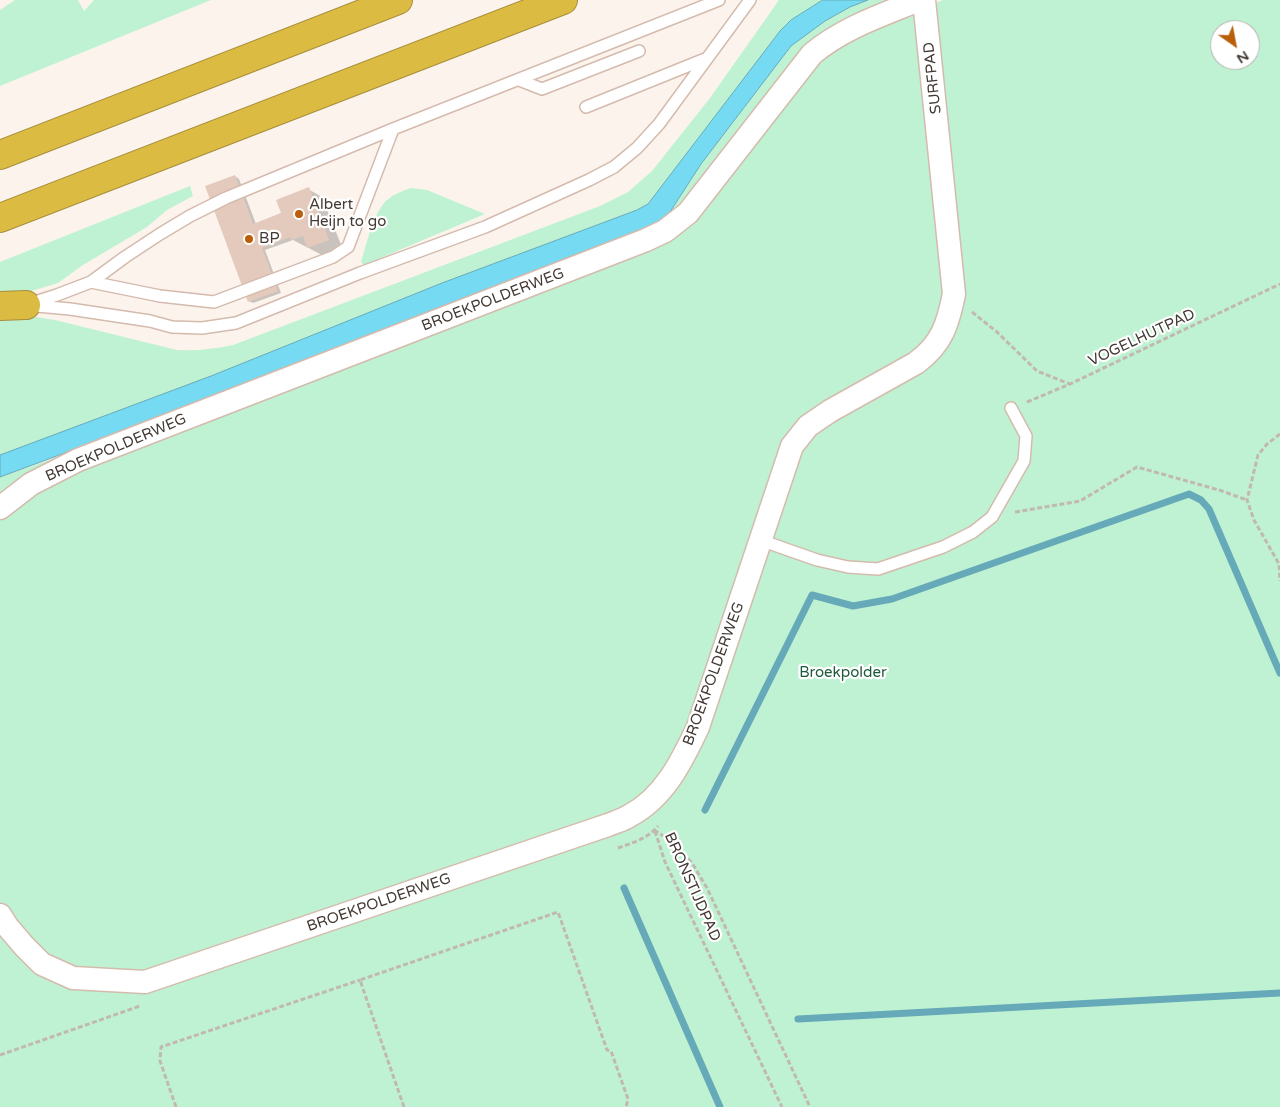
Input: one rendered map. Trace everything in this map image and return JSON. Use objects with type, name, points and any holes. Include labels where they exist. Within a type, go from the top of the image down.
[{"type":"highway","points":[[0,155],[398,0]]},
{"type":"highway","points":[[0,218],[563,0]]},
{"type":"street","name":"BROEKPOLDERWEG","points":[[0,508],[31,484],[78,460],[665,231],[688,213],[812,54],[825,43],[860,24],[919,0]]},
{"type":"street","name":"SURFPAD","points":[[924,0],[941,155]]},
{"type":"street","name":"BROEKPOLDERWEG","points":[[0,915],[6,926],[42,964],[73,978],[145,982],[589,832],[629,816],[663,788],[687,751],[698,727],[792,446],[808,426],[830,411],[927,355],[946,327],[954,290],[941,155]]},
{"type":"lane","points":[[13,305],[58,295],[91,282],[125,257],[190,216],[226,198],[393,129],[719,0]]},
{"type":"lane","points":[[13,305],[88,311],[150,321],[172,327],[202,328],[236,323],[360,273],[485,227],[614,167],[637,148],[659,124],[750,0]]},
{"type":"lane","points":[[519,80],[542,89],[639,51]]},
{"type":"lane","points":[[586,107],[706,59]]},
{"type":"lane","points":[[91,282],[160,296],[214,302],[333,257],[348,247],[393,129]]},
{"type":"lane","points":[[760,540],[817,560],[848,567],[878,569],[943,547],[973,532],[992,517],[1024,462],[1026,436],[1011,408]]},
{"type":"path","name":"VOGELHUTPAD","points":[[1011,408],[1070,384],[1280,284]]},
{"type":"path","points":[[954,290],[964,306],[997,332],[1036,371],[1070,384]]},
{"type":"path","points":[[1280,434],[1267,444],[1258,455],[1247,500],[1254,520],[1278,564],[1280,581]]},
{"type":"path","points":[[992,517],[1080,501],[1137,467],[1220,490],[1247,500]]},
{"type":"path","name":"BRONSTIJDPAD","points":[[782,1107],[665,862],[655,831],[673,842],[692,863],[707,888],[810,1107]]},
{"type":"path","points":[[176,1107],[160,1061],[161,1047],[558,912],[607,1050],[611,1051],[628,1099],[626,1107]]},
{"type":"path","points":[[360,980],[404,1107]]},
{"type":"path","points":[[0,1054],[16,1049]]},
{"type":"green space","points":[[15,0],[78,0],[84,11],[94,0],[211,0],[0,86],[0,10]]},
{"type":"green space","points":[[779,0],[823,0],[791,20],[780,31],[648,204],[637,210],[442,283],[211,376],[0,455],[0,316],[24,315],[55,320],[177,350],[212,349],[233,345],[600,206],[628,192],[652,171],[710,98]]},
{"type":"green space","points":[[868,0],[899,0],[858,16],[698,191],[668,215],[701,164],[791,46],[825,21],[850,7]]},
{"type":"green space","name":"Broekpolder","points":[[943,0],[1280,0],[1280,1107],[0,1107],[0,519],[10,510],[63,477],[639,252],[799,77],[852,37]]},
{"type":"green space","points":[[190,186],[193,196],[167,210],[147,227],[83,265],[58,283],[25,293],[0,293],[0,262]]},
{"type":"green space","points":[[411,188],[427,190],[485,214],[364,265],[361,262],[368,238],[374,220],[382,205],[392,196]]},
{"type":"green space","points":[[96,444],[0,498],[0,477]]},
{"type":"water","points":[[823,0],[868,0],[850,7],[825,21],[791,46],[701,164],[668,215],[652,226],[633,235],[595,247],[0,477],[0,455],[211,376],[442,283],[637,210],[648,204],[780,31],[791,20]]},
{"type":"building","points":[[235,175],[253,224],[281,213],[276,200],[309,187],[329,240],[307,248],[303,236],[292,240],[290,237],[262,248],[278,291],[248,302],[205,186]]},
{"type":"waterway","points":[[705,810],[812,595],[853,606],[892,599],[1189,494],[1201,500],[1209,509],[1280,673]]},
{"type":"waterway","points":[[624,888],[720,1107]]},
{"type":"waterway","points":[[798,1019],[1280,993]]},
{"type":"place","name":"Albert Heijn to go","points":[[299,214]]},
{"type":"place","name":"BP","points":[[249,239]]}]
